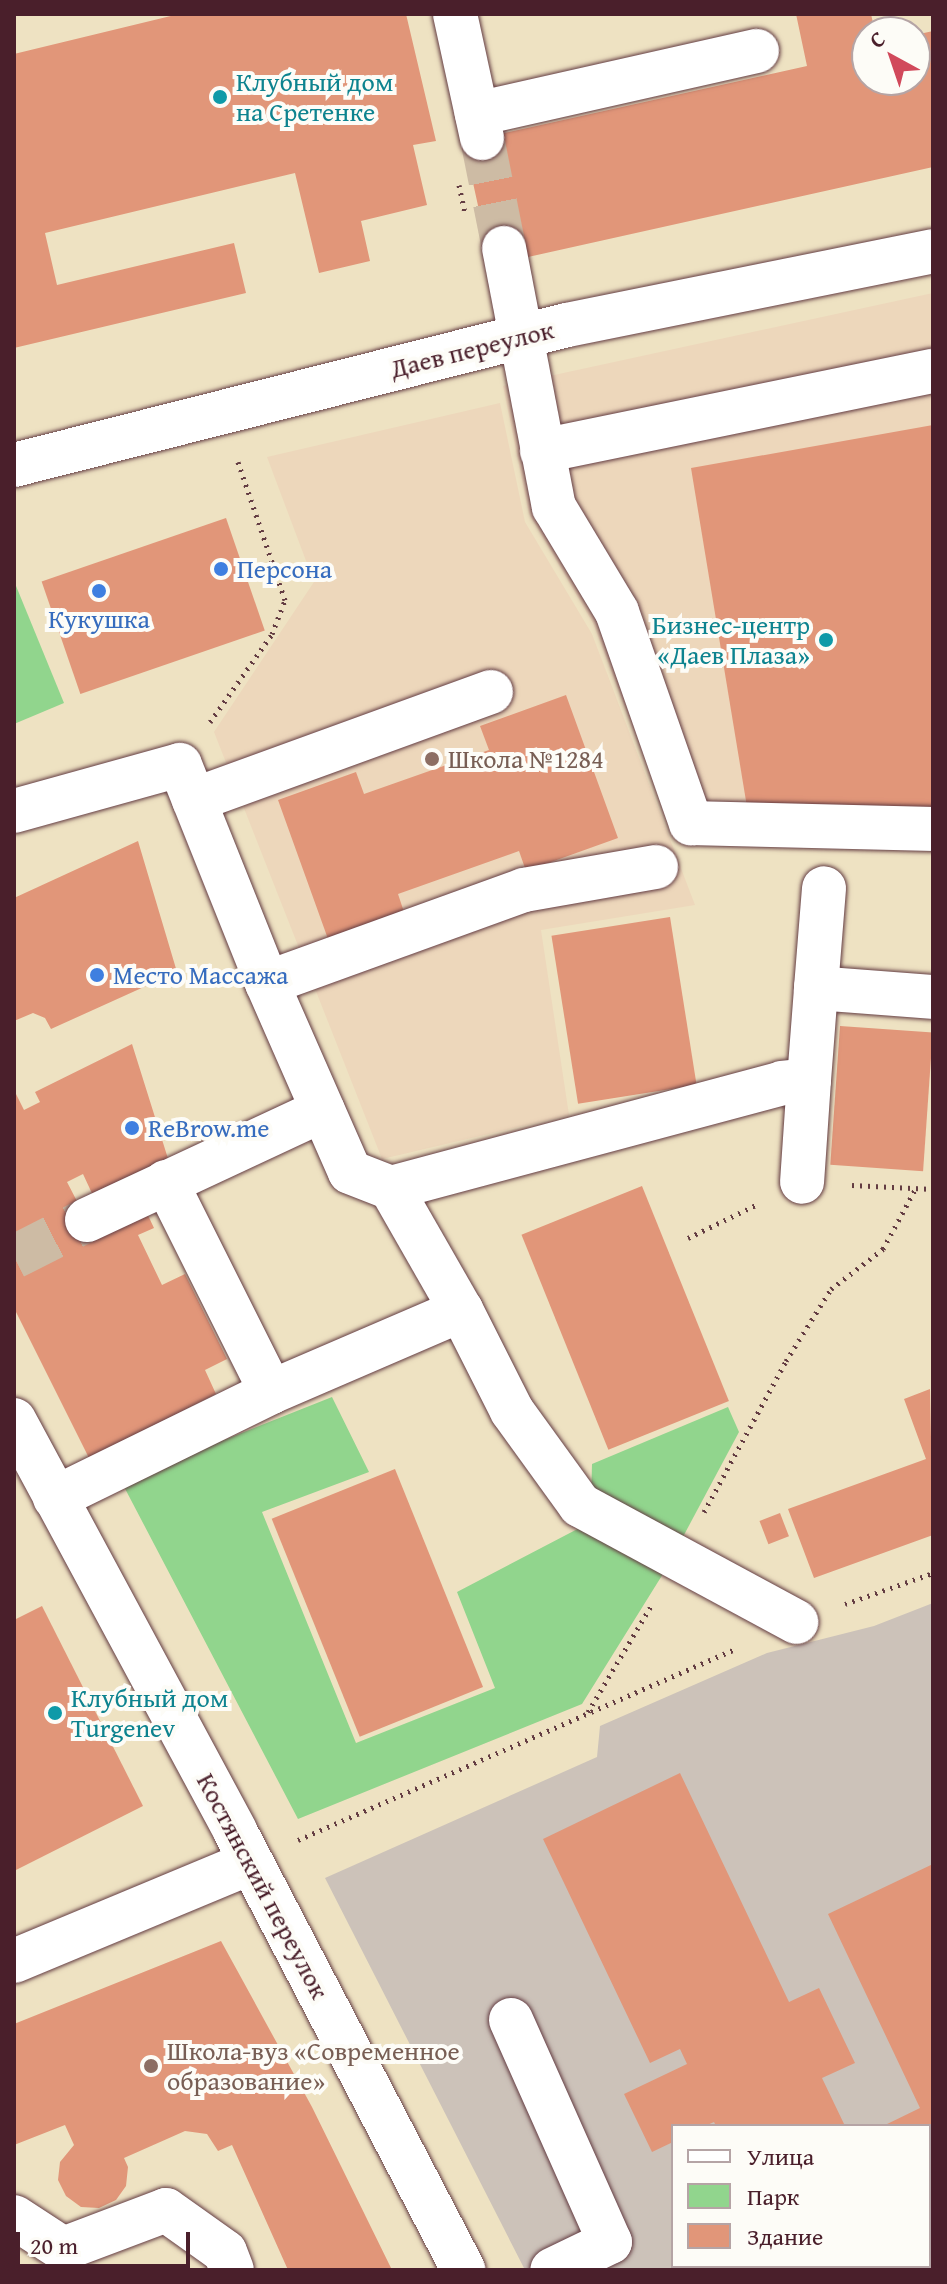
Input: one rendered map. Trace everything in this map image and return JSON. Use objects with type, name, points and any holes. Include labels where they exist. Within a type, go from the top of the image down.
[{"type":"street","points":[[455,14],[472,140],[757,51]]},
{"type":"street","points":[[504,248],[554,507],[617,612],[691,823],[933,829]]},
{"type":"street","name":"Даев переулок","points":[[14,465],[521,336],[933,251]]},
{"type":"street","points":[[542,451],[933,371]]},
{"type":"street","points":[[14,811],[187,782],[491,692]]},
{"type":"street","points":[[187,782],[267,983],[350,1172],[391,1188],[782,1083],[809,1080]]},
{"type":"street","points":[[267,983],[524,890],[656,867]]},
{"type":"street","points":[[802,1182],[824,888]]},
{"type":"street","points":[[816,988],[933,997]]},
{"type":"street","points":[[87,1220],[323,1110]]},
{"type":"street","points":[[166,1182],[271,1392]]},
{"type":"street","points":[[391,1188],[461,1310],[512,1411],[580,1505],[796,1622]]},
{"type":"street","points":[[55,1498],[271,1392],[461,1310]]},
{"type":"street","name":"Костянский переулок","points":[[19,1440],[55,1498],[464,2270]]},
{"type":"street","points":[[14,1961],[250,1863]]},
{"type":"street","points":[[511,2020],[610,2242],[552,2270]]},
{"type":"street","points":[[14,2217],[63,2249],[166,2210],[225,2252],[232,2270]]},
{"type":"path","points":[[465,216],[472,140]]},
{"type":"path","points":[[187,782],[272,634],[285,600],[237,457]]},
{"type":"path","points":[[587,1714],[679,1558],[786,1361],[831,1289],[883,1249],[916,1188]]},
{"type":"path","points":[[297,1841],[796,1622],[933,1573]]},
{"type":"shaded area","points":[[933,293],[933,845],[673,833],[593,623],[529,514],[503,386]]},
{"type":"shaded area","name":"Школа №1284","points":[[500,403],[525,522],[592,634],[695,905],[541,930],[569,1115],[382,1159],[214,732],[314,582],[267,457]]},
{"type":"shaded area","points":[[933,1603],[933,2270],[525,2270],[325,1878],[597,1757],[600,1726],[767,1653],[874,1626]]},
{"type":"green space","points":[[14,581],[64,703],[14,724]]},
{"type":"green space","points":[[332,1397],[369,1472],[262,1512],[356,1743],[495,1688],[457,1592],[589,1523],[671,1561],[582,1704],[298,1819],[121,1481]]},
{"type":"green space","points":[[728,1407],[739,1432],[677,1548],[591,1501],[592,1464]]},
{"type":"building","name":"Клубный дом на Сретенке","points":[[179,14],[406,14],[436,141],[413,145],[427,205],[361,221],[370,261],[319,273],[295,173],[45,233],[57,285],[234,243],[246,293],[14,348],[14,54]]},
{"type":"building","points":[[796,14],[871,14],[851,16],[851,96],[931,96],[933,31],[933,167],[528,257],[488,251],[464,142],[807,66]]},
{"type":"building","name":"Бизнес-центр «Даев Плаза»","points":[[933,425],[933,820],[748,813],[691,468]]},
{"type":"building","points":[[226,518],[265,631],[80,694],[42,581]]},
{"type":"building","points":[[566,695],[618,838],[526,871],[519,851],[398,894],[404,912],[328,939],[278,800],[356,772],[364,794],[489,750],[480,726]]},
{"type":"building","points":[[138,841],[177,972],[51,1029],[45,1018],[33,1013],[14,1021],[14,898]]},
{"type":"building","points":[[670,917],[697,1085],[578,1104],[551,936]]},
{"type":"building","points":[[840,1026],[933,1032],[923,1171],[830,1165]]},
{"type":"building","points":[[132,1044],[170,1165],[96,1202],[83,1174],[67,1182],[93,1232],[144,1207],[154,1228],[138,1235],[162,1285],[185,1274],[227,1359],[205,1370],[216,1394],[89,1458],[14,1308],[14,1090],[24,1110],[40,1102],[35,1092]]},
{"type":"building","points":[[642,1186],[729,1401],[608,1450],[521,1235]]},
{"type":"building","points":[[930,1389],[933,1535],[814,1578],[788,1509],[926,1459],[904,1399]]},
{"type":"building","points":[[395,1469],[483,1687],[360,1737],[272,1519]]},
{"type":"building","points":[[780,1513],[789,1536],[768,1544],[759,1521]]},
{"type":"building","name":"Клубный дом Turgenev","points":[[42,1606],[143,1806],[14,1871],[14,1620]]},
{"type":"building","points":[[680,1773],[789,2002],[819,1988],[855,2063],[822,2078],[844,2124],[671,2124],[671,2143],[652,2152],[624,2094],[687,2064],[680,2049],[650,2063],[543,1839]]},
{"type":"building","points":[[933,1864],[933,2237],[931,2124],[887,2124],[920,2108],[828,1914]]},
{"type":"building","name":"Школа-вуз «Современное образование»","points":[[221,1941],[312,2107],[392,2270],[288,2270],[232,2145],[218,2151],[207,2134],[185,2131],[124,2158],[128,2167],[126,2186],[116,2200],[99,2208],[81,2207],[66,2196],[58,2180],[60,2162],[74,2145],[65,2125],[14,2145],[14,2024]]},
{"type":"building","points":[[756,2268],[881,2268],[881,2270]]},
{"type":"tunnel","points":[[482,138],[504,248]]},
{"type":"tunnel","points":[[14,1257],[87,1220]]},
{"type":"place","name":"Клубный дом на Сретенке","points":[[220,97]]},
{"type":"place","name":"Персона","points":[[221,569]]},
{"type":"place","name":"Кукушка","points":[[99,591]]},
{"type":"place","name":"Бизнес-центр «Даев Плаза»","points":[[826,640]]},
{"type":"place","name":"Школа №1284","points":[[432,759]]},
{"type":"place","name":"Место Массажа","points":[[97,975]]},
{"type":"place","name":"ReBrow.me","points":[[132,1128]]},
{"type":"place","name":"Клубный дом Turgenev","points":[[55,1713]]},
{"type":"place","name":"Школа-вуз «Современное образование»","points":[[151,2066]]}]
